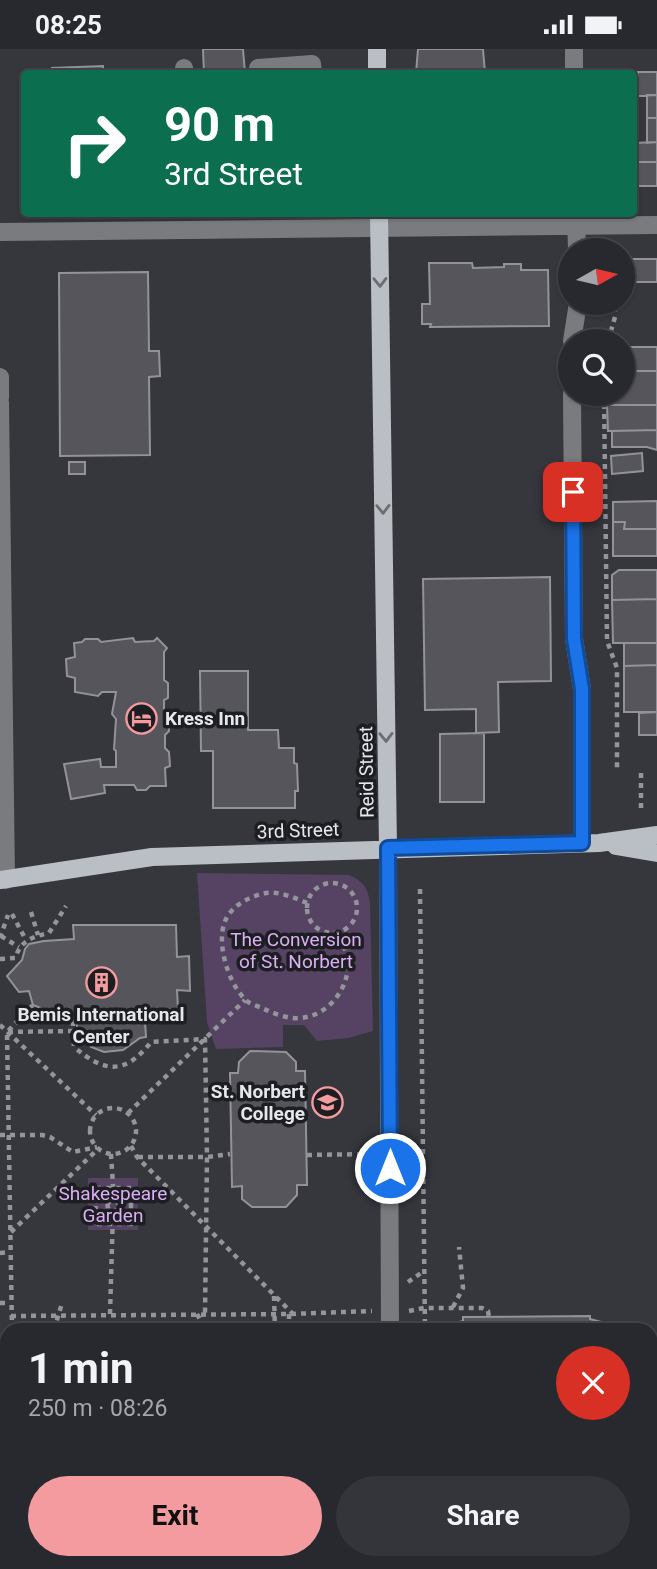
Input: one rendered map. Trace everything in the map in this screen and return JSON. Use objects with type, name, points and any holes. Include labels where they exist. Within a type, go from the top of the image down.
[{"type":"main road","points":[[377,49],[377,70]]},
{"type":"main road","name":"Reid Street","points":[[379,221],[388,848]]},
{"type":"main road","points":[[591,843],[657,835]]},
{"type":"main road","points":[[591,843],[657,853]]},
{"type":"main road","name":"3rd Street","points":[[3,880],[152,856],[591,843]]},
{"type":"street","points":[[574,49],[574,70]]},
{"type":"street","points":[[258,70],[313,64],[313,70]]},
{"type":"street","points":[[576,219],[577,238]]},
{"type":"street","points":[[0,232],[189,221],[576,219],[657,225]]},
{"type":"street","points":[[0,377],[3,880]]},
{"type":"street","points":[[572,406],[574,639],[582,689],[591,843]]},
{"type":"street","name":"Reid Street","points":[[388,848],[390,1318]]},
{"type":"path","points":[[604,406],[607,641],[617,668],[617,772]]},
{"type":"path","points":[[641,772],[641,808]]},
{"type":"path","points":[[329,883],[343,886],[349,891],[356,904],[356,912],[350,925],[337,932],[330,932],[317,928],[309,917],[307,903],[315,890],[329,883]]},
{"type":"path","points":[[420,888],[425,1323]]},
{"type":"path","points":[[307,903],[288,896],[267,893],[245,900],[233,909],[225,921],[222,942],[224,962],[230,978],[245,1000],[280,1016],[301,1018],[319,1013],[341,991],[347,977],[348,960],[344,944],[337,932]]},
{"type":"path","points":[[0,959],[15,958],[19,947],[26,940],[49,933],[66,906]]},
{"type":"path","points":[[31,912],[38,935]]},
{"type":"path","points":[[19,947],[1,937],[10,915],[26,940]]},
{"type":"path","points":[[128,1113],[245,1000]]},
{"type":"path","points":[[12,1323],[7,1032],[33,1005]]},
{"type":"path","points":[[73,1021],[74,1047],[110,1068],[138,1059],[151,1042],[205,1039]]},
{"type":"path","points":[[0,1025],[96,1115]]},
{"type":"path","points":[[7,1032],[73,1031]]},
{"type":"path","points":[[205,1039],[205,1314]]},
{"type":"path","points":[[0,1135],[42,1135],[73,1152],[97,1148],[111,1154],[125,1151],[135,1140],[136,1126],[128,1113],[108,1108],[96,1115],[90,1129],[97,1148]]},
{"type":"path","points":[[131,1146],[137,1157],[292,1314]]},
{"type":"path","points":[[10,1233],[97,1148]]},
{"type":"path","points":[[110,1314],[113,1224],[111,1154]]},
{"type":"path","points":[[137,1157],[207,1157],[230,1154]]},
{"type":"path","points":[[307,1154],[389,1154]]},
{"type":"path","points":[[96,1188],[131,1188]]},
{"type":"path","points":[[96,1188],[96,1224]]},
{"type":"path","points":[[96,1188],[131,1224]]},
{"type":"path","points":[[96,1224],[131,1188]]},
{"type":"path","points":[[131,1188],[131,1224]]},
{"type":"path","points":[[96,1206],[131,1207]]},
{"type":"path","points":[[96,1224],[131,1224]]},
{"type":"path","points":[[452,1308],[463,1288],[459,1247]]},
{"type":"path","points":[[0,1253],[10,1252]]},
{"type":"path","points":[[274,1294],[275,1323]]},
{"type":"path","points":[[0,1303],[10,1303]]},
{"type":"path","points":[[57,1323],[62,1303]]},
{"type":"path","points":[[11,1316],[358,1313],[390,1318],[424,1308],[482,1308],[488,1311],[489,1317]]},
{"type":"path","points":[[197,1314],[202,1323]]},
{"type":"path","points":[[290,1323],[292,1314]]},
{"type":"green space","name":"The Conversion of St. Norbert","points":[[197,873],[349,875],[358,880],[366,889],[370,903],[373,1031],[348,1038],[317,1041],[304,1025],[283,1025],[283,1047],[216,1049],[207,1022]]},
{"type":"green space","name":"Shakespeare Garden","points":[[88,1178],[138,1178],[138,1230],[88,1230]]},
{"type":"building","points":[[203,49],[243,49],[245,70],[204,70]]},
{"type":"building","points":[[418,49],[483,49],[485,70],[416,70]]},
{"type":"building","points":[[103,66],[103,70],[52,70]]},
{"type":"building","points":[[638,72],[657,72],[657,95],[638,96]]},
{"type":"building","points":[[647,95],[657,95],[657,118],[647,118]]},
{"type":"building","points":[[647,118],[657,118],[657,142],[647,143]]},
{"type":"building","points":[[657,142],[657,162],[637,162],[637,143]]},
{"type":"building","points":[[637,162],[657,162],[657,186],[637,186]]},
{"type":"building","points":[[635,259],[657,259],[657,282],[635,282]]},
{"type":"building","points":[[429,263],[472,263],[473,268],[521,264],[521,270],[548,270],[549,326],[430,327],[431,324],[422,324],[422,304],[430,304]]},
{"type":"building","points":[[148,272],[149,351],[159,351],[160,376],[149,377],[150,455],[60,456],[59,273]]},
{"type":"building","points":[[635,347],[657,347],[657,371],[635,371]]},
{"type":"building","points":[[635,371],[657,371],[657,405],[635,405]]},
{"type":"building","points":[[657,405],[657,430],[608,431],[607,406]]},
{"type":"building","points":[[657,430],[657,450],[647,447],[612,447],[612,431]]},
{"type":"building","points":[[642,453],[643,471],[612,474],[611,456]]},
{"type":"building","points":[[69,462],[85,462],[85,474],[69,474]]},
{"type":"building","points":[[657,501],[657,529],[624,529],[625,522],[613,522],[613,502]]},
{"type":"building","points":[[613,522],[625,522],[624,529],[657,529],[657,556],[613,556]]},
{"type":"building","points":[[619,570],[657,570],[657,599],[612,600],[612,575]]},
{"type":"building","points":[[550,577],[551,681],[498,682],[499,732],[476,733],[476,709],[425,710],[423,579]]},
{"type":"building","points":[[657,599],[657,643],[613,643],[612,600]]},
{"type":"building","name":"Kress Inn","points":[[133,638],[135,642],[154,641],[157,638],[167,648],[164,652],[164,680],[168,683],[168,698],[164,700],[164,714],[169,717],[165,748],[169,752],[170,766],[165,768],[166,786],[150,786],[146,790],[137,790],[134,785],[104,785],[105,793],[71,799],[64,764],[100,759],[101,767],[116,767],[116,719],[112,714],[116,692],[102,692],[98,696],[75,692],[75,678],[67,676],[66,659],[75,657],[74,643],[85,639],[98,639],[101,642]]},
{"type":"building","points":[[624,643],[657,643],[657,665],[624,666]]},
{"type":"building","points":[[657,665],[657,712],[624,712],[624,666]]},
{"type":"building","points":[[200,671],[248,671],[248,730],[278,730],[279,748],[294,748],[298,791],[295,791],[295,808],[213,808],[213,751],[201,751]]},
{"type":"building","points":[[657,712],[657,735],[639,735],[639,713]]},
{"type":"building","points":[[484,733],[484,802],[440,802],[440,734]]},
{"type":"building","name":"Bemis International Center","points":[[73,925],[176,925],[177,957],[189,956],[190,991],[177,990],[178,1009],[169,1009],[162,1017],[154,1010],[154,1020],[145,1021],[146,1037],[123,1050],[104,1052],[91,1047],[82,1039],[77,1040],[77,1020],[67,1021],[66,1012],[60,1018],[54,1012],[43,1012],[43,1009],[33,1005],[29,991],[19,992],[7,976],[22,960],[29,944],[74,939]]},
{"type":"building","points":[[250,1051],[286,1052],[296,1062],[296,1071],[305,1071],[307,1185],[297,1185],[297,1195],[286,1207],[252,1207],[242,1199],[242,1186],[232,1187],[230,1073],[238,1073],[239,1062]]},
{"type":"building","points":[[590,1316],[590,1319],[601,1322],[456,1323],[463,1321],[463,1317]]},
{"type":"place","name":"Kress Inn","points":[[142,718]]},
{"type":"place","name":"Bemis International Center","points":[[101,983]]},
{"type":"place","name":"St. Norbert College","points":[[328,1102]]},
{"type":"route","points":[[390,1168],[388,848],[582,843],[582,689],[574,639],[573,492]]}]
